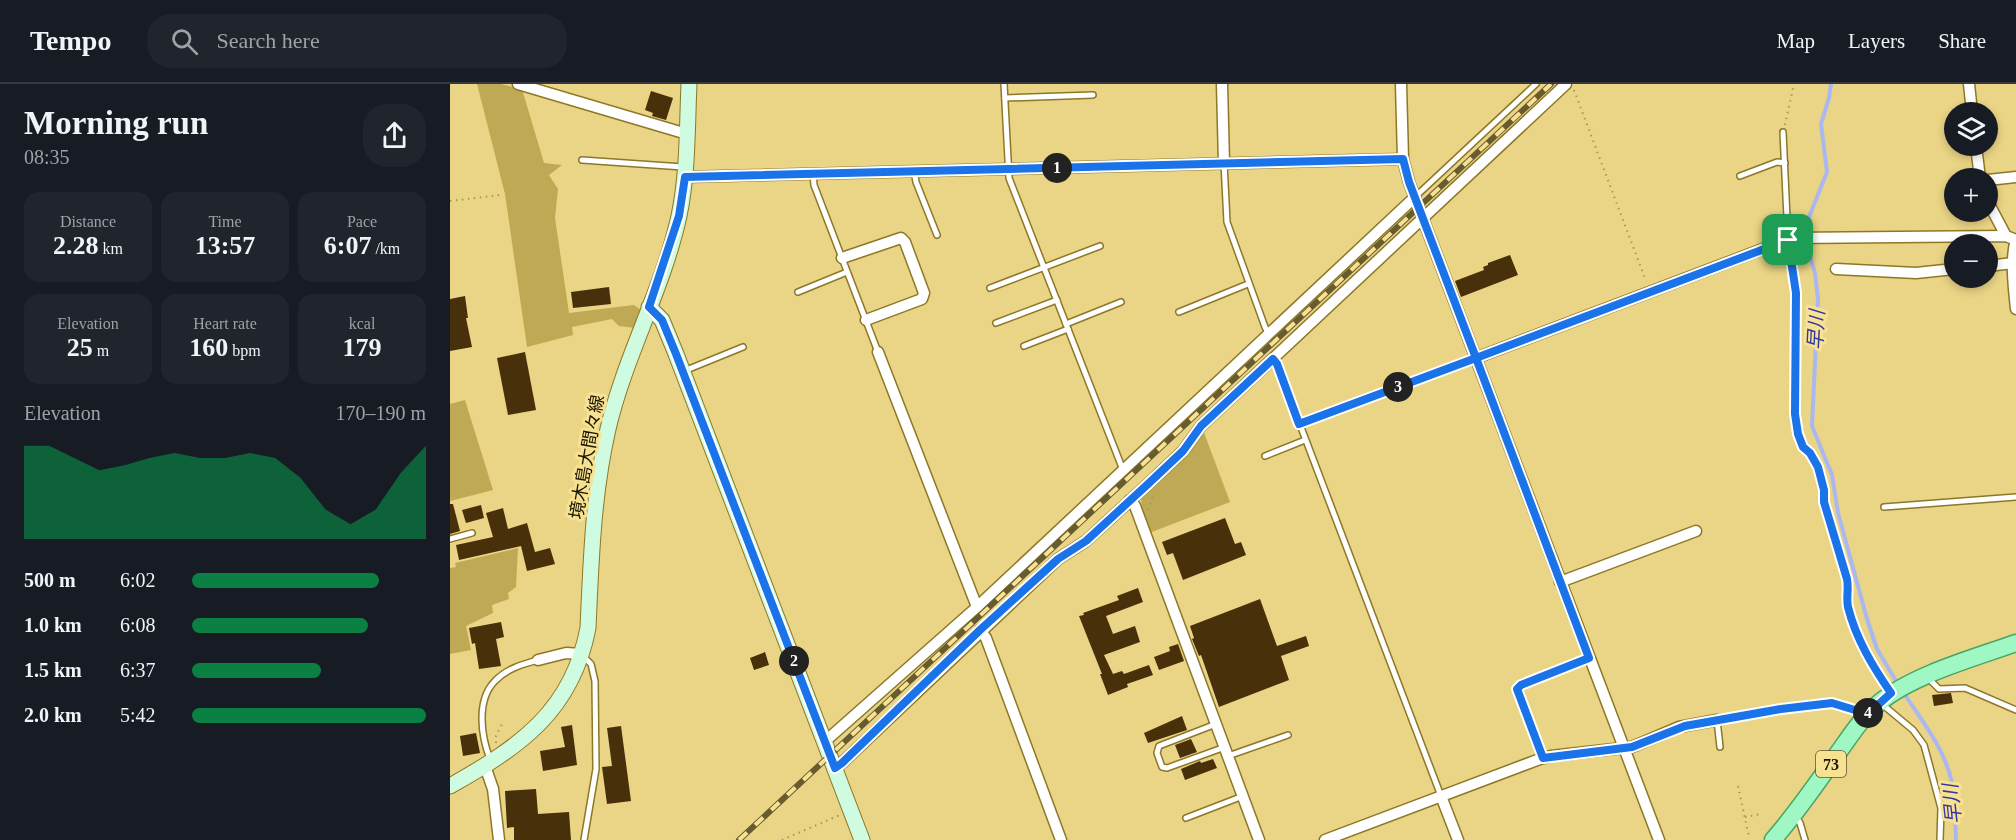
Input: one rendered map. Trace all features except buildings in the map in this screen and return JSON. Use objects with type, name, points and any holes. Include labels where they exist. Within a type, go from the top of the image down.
[{"type":"main road","name":"境木島大間々線","points":[[450,786],[526,737],[546,718],[568,686],[581,654],[588,628],[597,491],[608,428],[617,395],[679,216],[685,172],[689,84]]},
{"type":"main road","points":[[649,307],[662,320],[683,371],[862,840]]},
{"type":"main road","name":"73","points":[[1773,840],[1883,700],[1920,680],[2016,643]]},
{"type":"street","points":[[518,84],[687,134]]},
{"type":"street","points":[[1222,84],[1224,164]]},
{"type":"street","points":[[1401,84],[1403,159],[1414,197],[1659,840]]},
{"type":"street","points":[[1969,84],[1971,102]]},
{"type":"street","points":[[835,768],[980,630],[1058,559],[1086,541],[1183,451],[1201,426],[1423,218],[1570,86]]},
{"type":"street","points":[[685,172],[813,174],[1403,159]]},
{"type":"street","points":[[1998,179],[2016,177]]},
{"type":"street","points":[[824,740],[977,608],[1414,197]]},
{"type":"street","points":[[1998,221],[2006,236]]},
{"type":"street","points":[[1476,358],[1792,239],[2006,236],[2016,240],[2013,247],[2016,309]]},
{"type":"street","points":[[842,258],[901,238],[905,242],[924,293],[922,298],[866,321]]},
{"type":"street","points":[[1998,265],[2013,263]]},
{"type":"street","points":[[1836,269],[1916,273],[1944,270]]},
{"type":"street","points":[[878,352],[977,608]]},
{"type":"street","points":[[1130,500],[1135,506],[1259,840]]},
{"type":"street","points":[[1560,582],[1696,531]]},
{"type":"street","points":[[980,630],[986,638],[1061,840]]},
{"type":"street","points":[[538,660],[567,653],[581,654]]},
{"type":"street","points":[[1325,840],[1543,758],[1632,747],[1679,727],[1717,720]]},
{"type":"street","points":[[491,759],[499,840]]},
{"type":"street","points":[[1442,796],[1458,840]]},
{"type":"lane","points":[[1004,84],[1009,178],[1123,470]]},
{"type":"lane","points":[[1414,197],[1536,84]]},
{"type":"lane","points":[[1005,98],[1093,95]]},
{"type":"lane","points":[[1783,132],[1794,286]]},
{"type":"lane","points":[[582,160],[685,172]]},
{"type":"lane","points":[[1740,176],[1777,162],[1785,163]]},
{"type":"lane","points":[[1224,164],[1227,222],[1248,284],[1269,334]]},
{"type":"lane","points":[[914,171],[916,182],[937,235]]},
{"type":"lane","points":[[813,174],[814,185],[878,352]]},
{"type":"lane","points":[[990,288],[1100,246]]},
{"type":"lane","points":[[798,292],[848,272]]},
{"type":"lane","points":[[1179,312],[1248,284]]},
{"type":"lane","points":[[996,323],[1057,300]]},
{"type":"lane","points":[[1024,346],[1121,302]]},
{"type":"lane","points":[[683,371],[743,347]]},
{"type":"lane","points":[[1299,424],[1476,358]]},
{"type":"lane","points":[[1273,359],[1277,364],[1442,796]]},
{"type":"lane","points":[[1265,456],[1305,440]]},
{"type":"lane","points":[[1884,507],[2016,497]]},
{"type":"lane","points":[[450,539],[472,533]]},
{"type":"lane","points":[[581,654],[591,664],[595,681],[596,769],[584,840]]},
{"type":"lane","points":[[1543,758],[1517,689],[1521,685],[1589,658]]},
{"type":"lane","points":[[491,759],[482,722],[490,687],[511,670],[538,660]]},
{"type":"lane","points":[[1920,680],[1939,689],[1965,688],[2016,710]]},
{"type":"lane","points":[[1720,747],[1717,720],[1832,703],[1883,700],[1914,730],[1924,745],[1941,808],[1940,840]]},
{"type":"lane","points":[[1216,724],[1159,746],[1156,750],[1162,767],[1167,768],[1288,735]]},
{"type":"lane","points":[[1186,818],[1243,796]]},
{"type":"lane","points":[[1794,815],[1800,823],[1805,840]]},
{"type":"path","points":[[1783,132],[1794,84]]},
{"type":"path","points":[[1570,86],[1650,292]]},
{"type":"path","points":[[450,201],[500,195]]},
{"type":"path","points":[[1794,286],[1797,318],[1795,414],[1798,434],[1803,447],[1810,453],[1818,467],[1824,490],[1824,502],[1847,579],[1849,589],[1847,604],[1859,642],[1883,700]]},
{"type":"path","points":[[1146,517],[1155,494],[1151,488]]},
{"type":"path","points":[[491,759],[496,736],[502,724]]},
{"type":"path","points":[[1738,786],[1749,837]]},
{"type":"path","points":[[782,840],[851,810]]},
{"type":"path","points":[[1745,817],[1761,814]]},
{"type":"shaded area","points":[[477,84],[501,84],[522,89],[544,163],[562,165],[549,175],[558,189],[555,218],[569,313],[634,305],[641,310],[635,328],[619,326],[612,319],[572,327],[573,335],[527,347],[505,194]]},
{"type":"shaded area","points":[[465,400],[493,490],[450,501],[450,404]]},
{"type":"shaded area","points":[[1203,430],[1230,502],[1149,533],[1141,497]]},
{"type":"shaded area","points":[[518,548],[516,587],[508,593],[509,599],[492,605],[493,613],[466,626],[471,650],[450,654],[450,568],[456,567],[455,563]]},
{"type":"waterway","name":"早川","points":[[1831,84],[1821,124],[1827,172],[1807,222],[1807,246],[1815,273],[1818,299],[1812,426],[1832,475],[1838,513],[1877,649],[1899,686]]},
{"type":"waterway","name":"早川","points":[[1903,692],[1932,736],[1949,771],[1954,797],[1956,840]]},
{"type":"railway","points":[[739,840],[1551,84]]},
{"type":"route","points":[[1788,240],[1476,358],[1409,182],[1403,159],[685,177],[679,216],[649,307],[662,320],[676,354],[835,768],[1058,559],[1086,541],[1148,484],[1183,451],[1196,431],[1273,359],[1277,364],[1299,424],[1476,358],[1589,658],[1521,685],[1517,689],[1543,758],[1632,747],[1679,727],[1781,709],[1832,703],[1868,714],[1891,693],[1859,642],[1847,604],[1849,589],[1847,579],[1824,502],[1824,490],[1818,467],[1810,453],[1803,447],[1798,434],[1795,414],[1797,392],[1796,293],[1788,240]]}]
